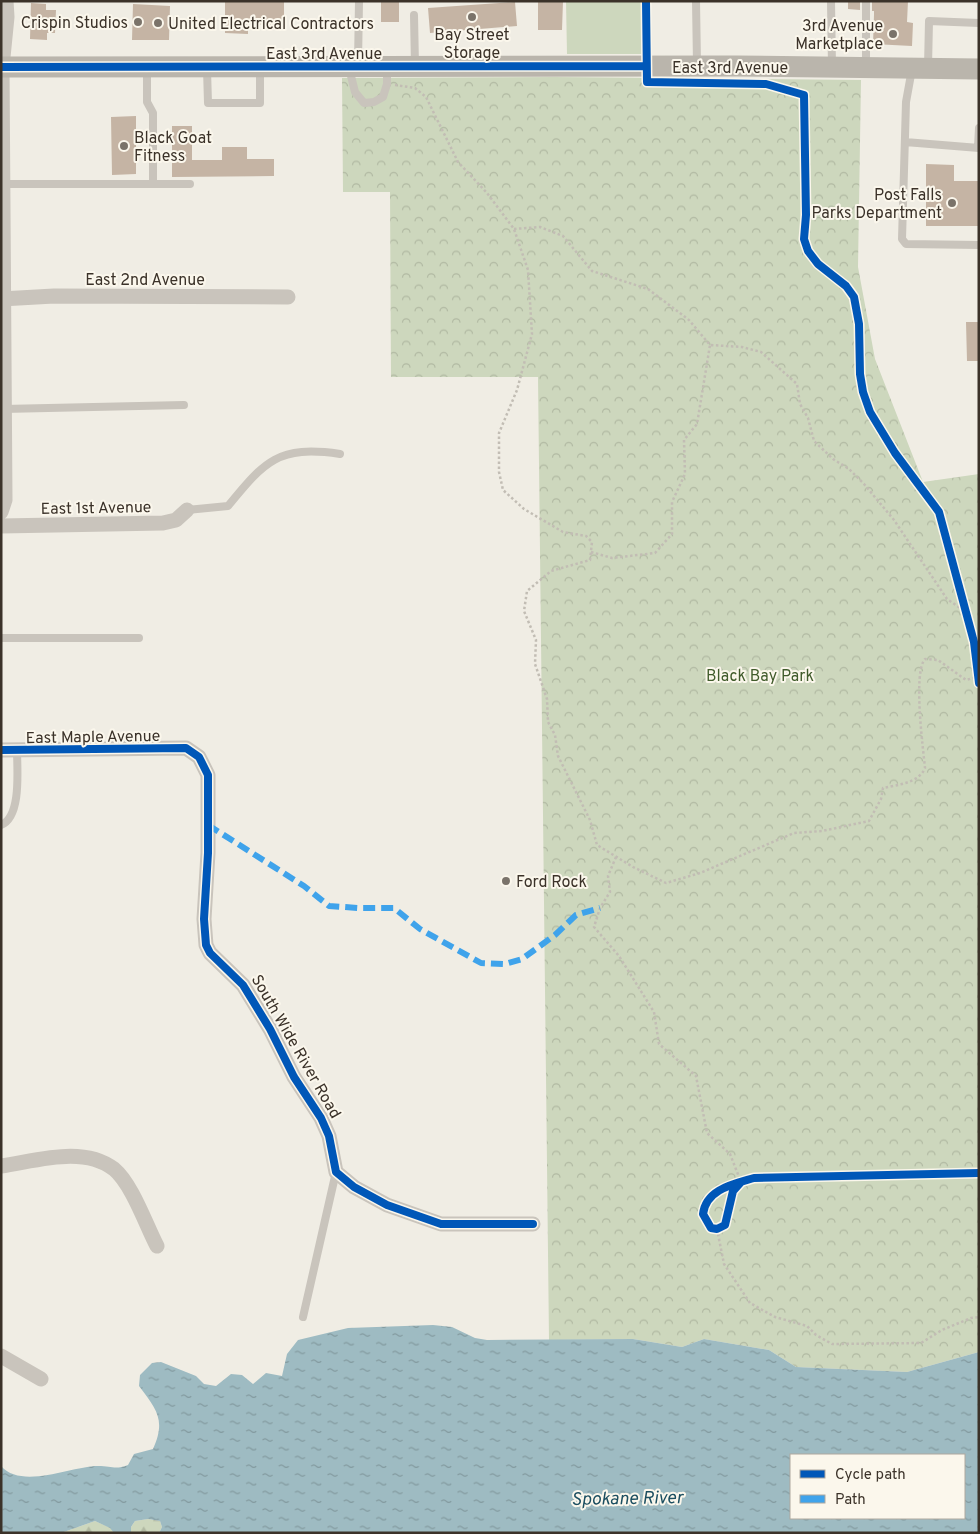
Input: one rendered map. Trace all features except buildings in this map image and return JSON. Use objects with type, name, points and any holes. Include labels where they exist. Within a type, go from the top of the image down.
[{"type":"street","points":[[1,512],[5,500],[2,299],[2,67],[7,17],[6,1]]},
{"type":"street","name":"East 3rd Avenue","points":[[2,67],[353,66],[387,75],[415,66],[697,66],[979,70]]},
{"type":"street","name":"East 2nd Avenue","points":[[2,299],[54,296],[288,297]]},
{"type":"street","name":"East 1st Avenue","points":[[1,526],[155,524],[176,520],[187,510]]},
{"type":"street","name":"East Maple Avenue","points":[[1,750],[186,748]]},
{"type":"street","name":"South Wide River Road","points":[[186,748],[199,757],[208,776],[208,853],[204,919],[206,945],[210,953],[242,985],[257,1006],[294,1077],[321,1118],[329,1136],[336,1172]]},
{"type":"street","points":[[1,1166],[63,1157],[82,1157],[101,1162],[114,1170],[127,1186],[157,1246]]},
{"type":"street","points":[[336,1172],[354,1187],[387,1205],[441,1224],[534,1224]]},
{"type":"street","points":[[1,1356],[41,1379]]},
{"type":"lane","points":[[359,1],[353,66],[356,92],[364,103],[374,102],[383,98],[387,75]]},
{"type":"lane","points":[[696,1],[697,66]]},
{"type":"lane","points":[[831,1],[832,67]]},
{"type":"lane","points":[[866,1],[866,68]]},
{"type":"lane","points":[[414,16],[415,66]]},
{"type":"lane","points":[[979,23],[929,22],[920,69],[906,102],[902,239],[906,244],[979,245]]},
{"type":"lane","points":[[207,67],[208,103],[260,103],[260,67]]},
{"type":"lane","points":[[147,68],[147,102],[153,113],[153,184]]},
{"type":"lane","points":[[905,142],[978,148],[979,128]]},
{"type":"lane","points":[[2,184],[190,184]]},
{"type":"lane","points":[[3,409],[184,405]]},
{"type":"lane","points":[[187,510],[228,506],[251,476],[282,454],[314,450],[340,454]]},
{"type":"lane","points":[[1,638],[139,638]]},
{"type":"lane","points":[[1,825],[5,824],[12,812],[17,794],[17,750]]},
{"type":"lane","points":[[303,1317],[336,1172]]},
{"type":"path","points":[[387,75],[415,88],[426,98],[458,162],[488,193],[514,229],[528,270],[532,334],[518,390],[499,433],[499,472],[503,490],[524,510],[564,532],[586,536],[592,542],[590,560],[551,571],[527,591],[524,611],[536,640],[535,664],[547,699],[548,722],[555,735],[558,756],[586,811],[597,846],[666,883],[700,873],[794,833],[822,831],[869,821],[881,799],[883,788],[908,782],[922,774],[925,768],[919,682],[921,663],[925,659],[938,660],[966,680],[978,676]]},
{"type":"path","points":[[514,229],[540,227],[563,236],[592,271],[648,289],[689,320],[710,345],[742,346],[761,352],[796,384],[800,404],[808,418],[814,441],[833,459],[849,469],[864,484],[894,520],[947,599],[967,616]]},
{"type":"path","points":[[591,552],[612,558],[656,553],[672,534],[672,502],[685,474],[684,440],[697,424],[710,345]]},
{"type":"path","points":[[964,603],[967,616]]},
{"type":"path","points":[[616,857],[608,876],[610,892],[600,908],[594,927],[619,956],[654,1012],[659,1044],[696,1076],[707,1133],[730,1154],[740,1183]]},
{"type":"path","points":[[725,1225],[714,1229],[724,1264],[750,1303],[775,1317],[807,1326],[816,1335],[832,1344],[896,1345],[921,1343],[942,1330],[971,1318],[979,1317]]},
{"type":"green space","points":[[566,1],[643,1],[643,54],[567,54]]},
{"type":"green space","name":"Black Bay Park","points":[[554,77],[861,80],[858,267],[875,359],[923,482],[979,474],[979,1352],[907,1372],[796,1367],[769,1350],[704,1339],[682,1347],[633,1339],[549,1340],[538,377],[391,377],[390,192],[343,192],[342,78]]},
{"type":"green space","points":[[148,1519],[160,1521],[162,1527],[159,1533],[131,1533],[131,1527],[135,1521]]},
{"type":"green space","points":[[95,1521],[111,1528],[114,1533],[61,1533]]},
{"type":"water","name":"Spokane River","points":[[433,1325],[452,1327],[475,1338],[487,1340],[633,1339],[682,1347],[704,1339],[769,1350],[796,1367],[907,1372],[979,1352],[979,1533],[159,1533],[162,1527],[160,1521],[148,1519],[135,1521],[131,1527],[131,1533],[114,1533],[110,1528],[95,1521],[61,1533],[1,1533],[1,1466],[10,1473],[34,1477],[87,1467],[120,1467],[128,1465],[134,1454],[153,1449],[159,1430],[158,1416],[151,1402],[139,1386],[140,1375],[152,1363],[161,1362],[196,1376],[204,1384],[216,1386],[231,1374],[242,1375],[253,1384],[266,1373],[282,1376],[287,1354],[298,1340],[348,1328]]},
{"type":"marked path","points":[[208,825],[304,886],[329,906],[394,908],[420,929],[481,963],[505,964],[522,959],[555,935],[576,915],[600,908]]},
{"type":"cycle path","points":[[646,1],[647,82],[766,84],[804,95],[806,215],[804,239],[808,251],[818,264],[846,286],[854,297],[859,324],[860,374],[863,392],[870,412],[895,453],[939,512],[974,642],[979,683]]},
{"type":"cycle path","points":[[1,67],[646,66]]},
{"type":"cycle path","points":[[1,750],[186,748],[199,757],[208,775],[208,853],[204,919],[206,945],[210,953],[243,985],[270,1029],[294,1077],[321,1118],[329,1136],[336,1172],[354,1187],[387,1205],[441,1224],[533,1224]]},
{"type":"cycle path","points":[[741,1182],[733,1191],[725,1225],[717,1229],[711,1228],[703,1214],[709,1199],[722,1189],[738,1183],[754,1178],[979,1173]]},
{"type":"place","name":"Bay Street Storage","points":[[472,17]]},
{"type":"place","name":"Crispin Studios","points":[[138,22]]},
{"type":"place","name":"United Electrical Contractors","points":[[158,23]]},
{"type":"place","name":"3rd Avenue Marketplace","points":[[893,34]]},
{"type":"place","name":"Black Goat Fitness","points":[[124,146]]},
{"type":"place","name":"Post Falls Parks Department","points":[[952,203]]},
{"type":"place","name":"Ford Rock","points":[[506,881]]}]
